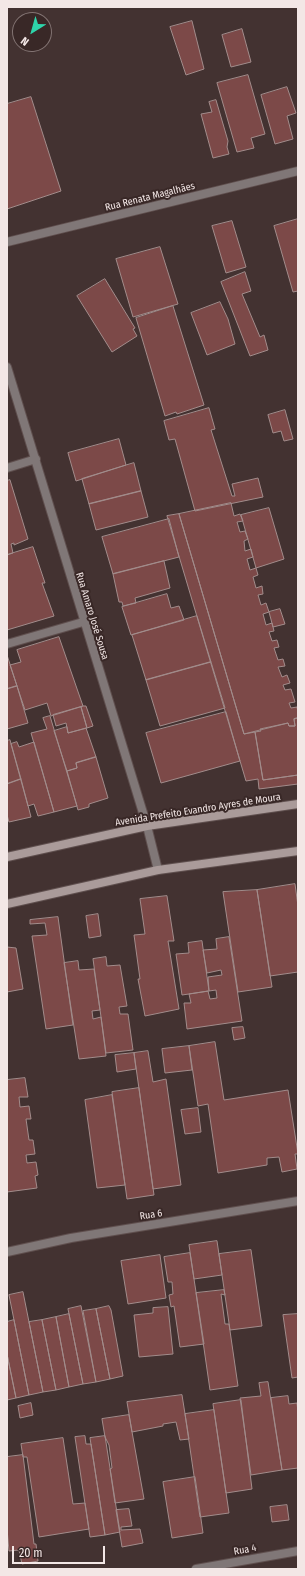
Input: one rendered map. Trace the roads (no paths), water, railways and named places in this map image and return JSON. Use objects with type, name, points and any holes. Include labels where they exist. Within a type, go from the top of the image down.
[{"type":"street","name":"Rua Renata Magalhães","points":[[7,242],[298,172]]},
{"type":"street","name":"Rua Amaro José Sousa","points":[[7,367],[36,459],[83,622],[146,826],[158,870]]},
{"type":"street","points":[[7,468],[36,459]]},
{"type":"street","points":[[7,644],[83,622]]},
{"type":"street","name":"Avenida Prefeito Evandro Ayres de Moura","points":[[7,857],[146,826],[298,804]]},
{"type":"street","points":[[7,904],[158,870],[298,851]]},
{"type":"street","name":"Rua 6","points":[[7,1252],[71,1238],[298,1201]]},
{"type":"street","name":"Rua 4","points":[[196,1569],[298,1551]]}]
